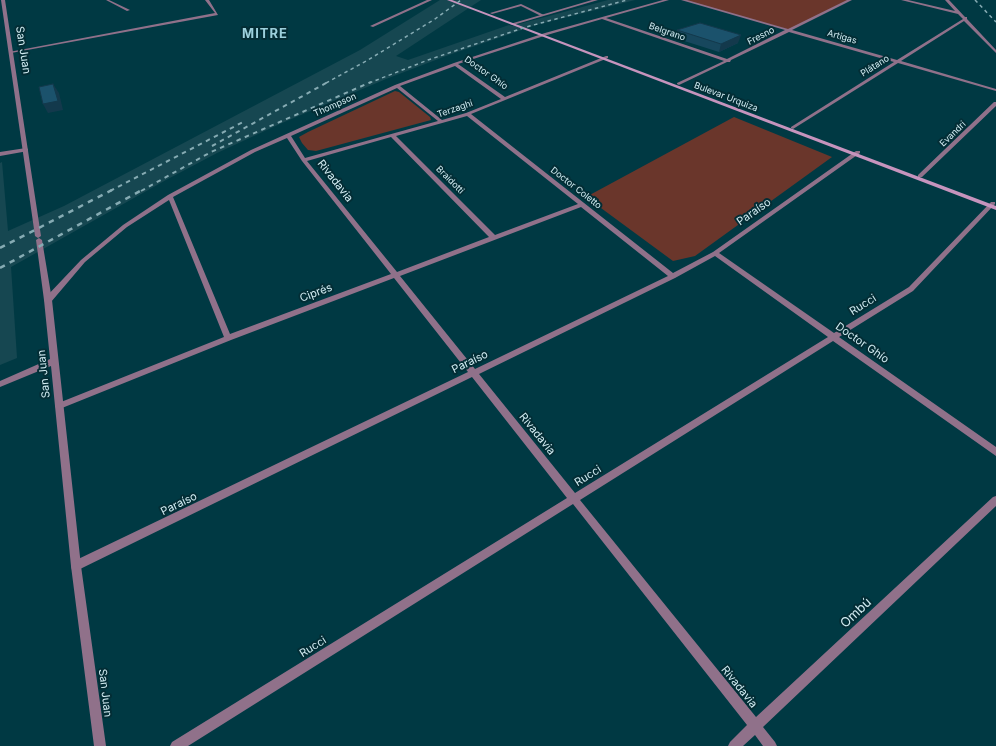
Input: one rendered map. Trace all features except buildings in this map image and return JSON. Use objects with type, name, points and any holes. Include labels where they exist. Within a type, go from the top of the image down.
[{"type":"main road","name":"Bulevar Urquiza","points":[[449,0],[514,23],[994,206]]},
{"type":"main road","name":"Bulevar Urquiza","points":[[458,0],[514,23]]},
{"type":"main road","name":"Bulevar Urquiza","points":[[605,58],[679,84],[856,153],[920,176],[994,206]]},
{"type":"street","name":"San Juan","points":[[3,0],[48,300],[76,566],[100,746]]},
{"type":"street","points":[[11,52],[218,14],[207,0]]},
{"type":"street","points":[[372,26],[430,0]]},
{"type":"street","points":[[514,23],[596,0]]},
{"type":"street","name":"Thompson","points":[[48,300],[83,261],[125,226],[170,196],[229,162],[397,86],[455,64],[600,18],[667,0]]},
{"type":"street","name":"Artigas","points":[[682,0],[996,90]]},
{"type":"street","name":"Fresno","points":[[679,84],[729,61],[850,0]]},
{"type":"street","points":[[903,0],[960,13]]},
{"type":"street","points":[[947,0],[966,18],[996,52]]},
{"type":"street","name":"Belgrano","points":[[600,18],[729,61]]},
{"type":"street","name":"Plátano","points":[[793,128],[966,18]]},
{"type":"street","name":"Terzaghi","points":[[304,160],[468,114],[605,58]]},
{"type":"street","name":"Doctor Ghío","points":[[455,64],[505,99]]},
{"type":"street","points":[[397,86],[442,122]]},
{"type":"street","name":"Evandri","points":[[920,176],[996,103]]},
{"type":"street","name":"Doctor Coletto","points":[[468,114],[673,276]]},
{"type":"street","name":"Rivadavia","points":[[288,135],[304,160],[771,746]]},
{"type":"street","name":"Braidotti","points":[[393,136],[494,238]]},
{"type":"street","points":[[0,154],[26,150]]},
{"type":"street","name":"Paraíso","points":[[76,566],[673,276],[715,253],[856,153]]},
{"type":"street","points":[[170,196],[228,338]]},
{"type":"street","name":"Ciprés","points":[[59,406],[228,338],[583,204]]},
{"type":"street","name":"Rucci","points":[[176,746],[911,289],[994,206]]},
{"type":"street","name":"Doctor Ghío","points":[[715,253],[996,452]]},
{"type":"street","points":[[0,384],[54,361]]},
{"type":"street","name":"Ombú","points":[[734,746],[996,500]]},
{"type":"lane","points":[[107,0],[128,10]]},
{"type":"lane","points":[[492,13],[521,5],[542,14]]},
{"type":"shaded area","points":[[440,0],[481,0],[396,56],[408,60],[509,25],[512,26],[608,0],[635,0],[536,25],[446,56],[386,79],[282,123],[217,153],[166,180],[11,267],[17,358],[0,365],[0,163],[2,162],[8,231],[64,206],[360,50]]},
{"type":"shaded area","points":[[683,0],[850,0],[790,30]]},
{"type":"shaded area","points":[[395,91],[399,92],[430,117],[431,120],[316,151],[308,150],[302,143],[299,137]]},
{"type":"shaded area","points":[[734,117],[832,157],[695,256],[673,261],[586,197]]},
{"type":"railway","points":[[326,83],[368,60],[435,19],[461,0]]},
{"type":"railway","points":[[369,83],[428,60],[526,27],[627,0]]},
{"type":"railway","points":[[975,0],[996,22]]},
{"type":"railway","points":[[212,146],[328,82]]},
{"type":"railway","points":[[141,191],[211,152],[371,82]]},
{"type":"railway","points":[[110,191],[245,121]]},
{"type":"railway","points":[[0,248],[112,190]]},
{"type":"railway","points":[[0,268],[142,190]]},
{"type":"district","name":"MITRE","points":[[265,34]]}]
